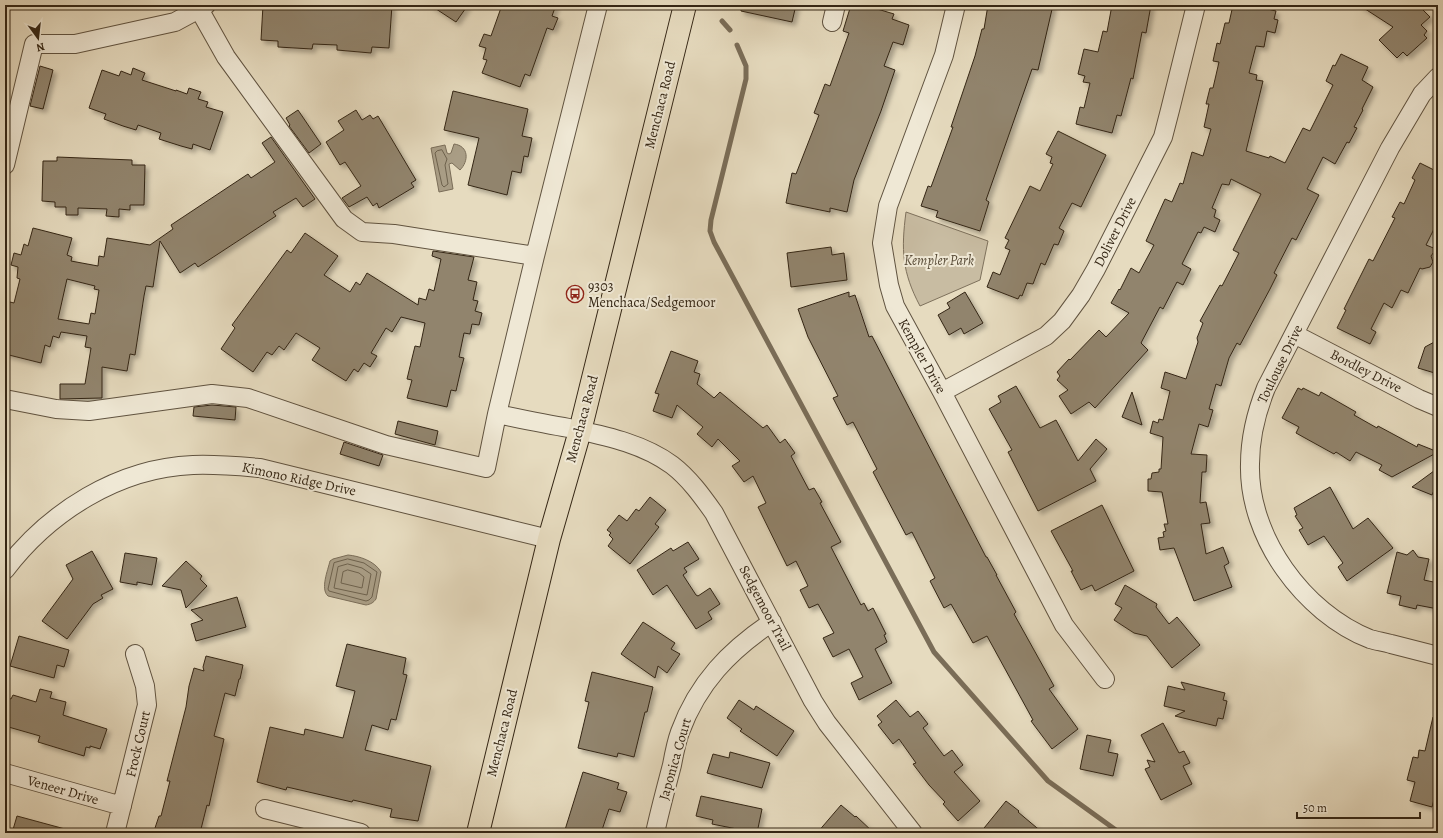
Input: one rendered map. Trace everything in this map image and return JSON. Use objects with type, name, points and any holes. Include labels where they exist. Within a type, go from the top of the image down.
[{"type":"main road","name":"Menchaca Road","points":[[478,833],[549,539],[580,431],[685,5]]},
{"type":"street","points":[[5,399],[56,409],[89,411],[212,394],[248,398],[386,445],[486,468],[497,414],[535,256],[598,5]]},
{"type":"street","name":"Kempler Drive","points":[[956,5],[944,55],[888,206],[882,243],[889,285],[895,306],[1064,624],[1105,679]]},
{"type":"street","name":"Doliver Drive","points":[[942,392],[1046,336],[1062,321],[1081,295],[1096,269],[1163,137],[1196,5]]},
{"type":"street","points":[[5,165],[34,44],[75,44],[175,22],[203,7],[226,57],[344,219],[362,232],[394,234],[535,256]]},
{"type":"street","name":"Toulouse Drive","points":[[1438,77],[1422,94],[1390,148],[1266,388],[1256,413],[1250,466],[1252,494],[1260,521],[1271,547],[1285,570],[1303,592],[1322,610],[1345,626],[1371,639],[1438,656]]},
{"type":"street","name":"Bordley Drive","points":[[1294,334],[1419,399],[1438,407]]},
{"type":"street","name":"Sedgemoor Trail","points":[[497,414],[611,438],[659,456],[686,477],[700,493],[714,513],[813,701],[827,722],[913,833]]},
{"type":"street","name":"Kimono Ridge Drive","points":[[5,570],[36,534],[59,515],[84,499],[112,485],[141,474],[192,465],[228,464],[260,468],[549,539]]},
{"type":"street","name":"Japonica Court","points":[[655,833],[680,733],[694,701],[704,684],[732,652],[748,638],[772,622]]},
{"type":"street","name":"Frock Court","points":[[115,833],[147,705],[145,686],[135,654]]},
{"type":"street","name":"Veneer Drive","points":[[5,773],[122,806]]},
{"type":"street","points":[[265,809],[324,829],[361,833]]},
{"type":"green space","name":"Kempler Park","points":[[906,212],[988,241],[980,280],[920,306],[906,271],[904,260],[903,249]]},
{"type":"water","points":[[454,144],[459,145],[465,151],[465,162],[460,170],[452,163],[449,164],[453,189],[439,192],[431,148],[445,145],[447,153],[449,154],[451,153]]},
{"type":"water","points":[[348,555],[371,562],[381,572],[376,599],[371,604],[366,605],[328,596],[326,593],[325,579],[330,561]]},
{"type":"building","points":[[263,5],[392,5],[389,48],[372,47],[371,53],[337,50],[337,45],[313,44],[312,49],[278,47],[278,41],[261,40]]},
{"type":"building","points":[[430,5],[468,5],[456,22]]},
{"type":"building","points":[[502,5],[556,5],[552,16],[558,18],[553,30],[547,28],[530,76],[525,74],[520,87],[482,73],[487,60],[483,59],[486,48],[479,46],[484,34],[491,36]]},
{"type":"building","points":[[741,5],[796,5],[792,22],[741,11]]},
{"type":"building","points":[[851,5],[864,5],[894,14],[892,19],[909,25],[903,45],[893,42],[884,66],[895,70],[881,111],[854,180],[847,212],[830,208],[830,212],[786,203],[792,173],[796,174],[819,115],[814,113],[825,84],[830,86],[849,33],[843,31]]},
{"type":"building","points":[[988,5],[1053,5],[1038,70],[1032,69],[986,200],[989,202],[980,231],[936,217],[938,211],[921,206],[928,186],[931,187],[953,127],[951,127],[975,56],[982,29],[984,29]]},
{"type":"building","points":[[1112,5],[1151,5],[1146,33],[1142,32],[1133,79],[1131,78],[1121,116],[1117,115],[1112,133],[1076,124],[1080,107],[1084,108],[1090,83],[1083,82],[1085,76],[1078,74],[1084,49],[1098,52],[1103,31],[1107,32]]},
{"type":"building","points":[[1233,5],[1250,5],[1276,11],[1274,19],[1278,20],[1275,33],[1267,31],[1264,47],[1256,46],[1249,73],[1257,75],[1256,80],[1263,81],[1246,151],[1269,158],[1270,156],[1285,163],[1303,128],[1310,131],[1333,85],[1326,81],[1333,65],[1335,66],[1341,54],[1368,67],[1362,80],[1373,87],[1354,127],[1357,128],[1349,143],[1347,142],[1335,164],[1323,157],[1307,189],[1319,195],[1296,240],[1292,238],[1274,273],[1277,275],[1240,345],[1237,343],[1229,358],[1221,386],[1216,384],[1209,409],[1213,410],[1208,427],[1199,424],[1191,454],[1207,455],[1206,472],[1202,472],[1200,503],[1206,502],[1210,523],[1201,524],[1206,554],[1223,547],[1229,563],[1224,566],[1232,587],[1194,601],[1174,548],[1160,550],[1158,538],[1164,537],[1163,532],[1166,531],[1164,524],[1168,524],[1162,492],[1148,491],[1148,479],[1151,479],[1152,473],[1159,472],[1159,469],[1161,469],[1163,437],[1150,433],[1153,421],[1158,423],[1159,419],[1163,420],[1170,391],[1161,388],[1165,372],[1186,379],[1198,342],[1197,338],[1203,323],[1200,321],[1220,285],[1222,286],[1239,253],[1233,250],[1261,194],[1231,179],[1229,185],[1222,184],[1212,208],[1216,210],[1214,217],[1220,220],[1215,232],[1204,227],[1201,233],[1198,232],[1182,264],[1191,269],[1183,285],[1177,282],[1163,309],[1160,307],[1141,343],[1148,350],[1095,408],[1089,402],[1071,414],[1059,396],[1068,390],[1057,380],[1060,376],[1057,372],[1099,330],[1106,337],[1129,313],[1111,303],[1119,289],[1120,290],[1131,268],[1139,273],[1154,245],[1146,241],[1165,199],[1172,202],[1180,183],[1183,184],[1192,152],[1203,156],[1211,129],[1204,127],[1209,104],[1206,104],[1210,88],[1213,88],[1219,62],[1213,61],[1217,43],[1220,44],[1225,23],[1229,23]]},
{"type":"building","points":[[1359,5],[1418,5],[1430,17],[1421,25],[1427,31],[1424,35],[1427,38],[1407,56],[1403,52],[1397,58],[1379,40],[1393,27]]},
{"type":"building","points":[[40,66],[53,70],[43,109],[30,106]]},
{"type":"building","points":[[133,68],[145,73],[142,80],[187,94],[189,88],[201,92],[198,99],[208,102],[206,107],[223,112],[210,150],[193,144],[192,149],[159,139],[161,133],[138,125],[136,130],[123,126],[104,119],[106,114],[89,108],[102,70],[119,76],[121,71],[131,75]]},
{"type":"building","points":[[453,91],[528,109],[522,136],[532,138],[528,157],[524,156],[521,173],[512,171],[507,195],[468,185],[479,138],[444,130]]},
{"type":"building","points":[[298,110],[321,144],[309,153],[289,126],[290,125],[286,118]]},
{"type":"building","points":[[356,110],[362,120],[370,115],[373,119],[378,116],[416,180],[411,183],[414,187],[379,208],[377,203],[373,206],[367,197],[349,207],[342,198],[361,186],[345,162],[340,165],[326,142],[344,130],[338,121]]},
{"type":"building","points":[[1058,131],[1106,155],[1081,207],[1072,203],[1059,228],[1064,231],[1058,245],[1054,244],[1045,265],[1041,263],[1033,284],[1027,283],[1022,296],[1020,295],[1018,299],[987,287],[993,272],[1000,275],[1010,250],[1005,248],[1009,240],[1005,238],[1030,186],[1040,191],[1053,164],[1050,163],[1052,157],[1046,154]]},
{"type":"building","points":[[271,137],[315,199],[303,207],[296,198],[273,212],[276,216],[198,267],[195,263],[180,273],[160,241],[153,287],[146,286],[135,355],[130,354],[127,371],[102,367],[102,398],[60,399],[60,384],[85,384],[91,348],[85,347],[87,336],[61,332],[59,338],[53,336],[50,347],[45,345],[41,363],[5,354],[5,312],[7,312],[10,302],[14,303],[20,279],[17,278],[18,267],[11,265],[14,253],[21,255],[24,244],[28,246],[33,228],[72,238],[67,255],[72,257],[71,261],[98,266],[99,256],[104,257],[107,238],[150,245],[173,229],[171,225],[248,174],[251,178],[275,162],[262,143]],"holes":[[[67,279],[95,286],[94,289],[99,290],[95,314],[91,313],[89,324],[58,319]]]},
{"type":"building","points":[[57,157],[132,160],[132,165],[145,165],[144,205],[130,205],[130,210],[119,209],[119,217],[106,216],[107,209],[78,208],[78,215],[66,215],[66,207],[55,207],[55,202],[42,201],[43,161],[57,161]]},
{"type":"building","points":[[1420,163],[1438,172],[1438,221],[1426,245],[1436,249],[1431,256],[1433,262],[1430,267],[1420,268],[1408,293],[1401,290],[1392,308],[1384,303],[1371,329],[1376,332],[1370,344],[1337,328],[1346,310],[1344,309],[1369,259],[1373,261],[1395,218],[1392,217],[1400,202],[1404,204],[1415,180],[1412,178]]},
{"type":"building","points":[[305,233],[338,256],[324,275],[350,292],[356,282],[360,285],[367,273],[418,305],[419,298],[426,300],[429,289],[434,291],[441,259],[432,256],[433,251],[474,257],[468,280],[477,282],[473,300],[478,301],[475,311],[482,313],[479,325],[472,324],[470,334],[464,333],[459,357],[464,358],[456,391],[451,390],[447,407],[407,398],[412,380],[407,379],[415,346],[420,347],[425,323],[401,317],[392,332],[386,328],[371,353],[377,356],[370,367],[364,363],[358,372],[354,369],[346,381],[312,360],[320,348],[296,333],[284,350],[279,346],[272,355],[267,352],[253,372],[221,349],[235,328],[232,325],[287,250],[291,253]]},
{"type":"building","points":[[831,247],[832,255],[844,253],[847,280],[791,287],[787,253]]},
{"type":"building","points":[[849,292],[849,297],[855,295],[869,337],[872,336],[1016,612],[1014,614],[1054,686],[1049,689],[1078,729],[1052,749],[1031,721],[1033,720],[987,636],[973,643],[951,604],[944,608],[930,581],[935,578],[912,532],[906,535],[873,472],[877,469],[853,422],[847,425],[833,398],[838,396],[808,337],[798,309]]},
{"type":"building","points":[[965,292],[983,323],[964,334],[961,328],[949,335],[938,315],[950,308],[947,303]]},
{"type":"building","points":[[1438,340],[1438,374],[1418,368],[1425,347]]},
{"type":"building","points":[[671,351],[698,361],[694,372],[700,374],[697,384],[714,398],[720,392],[763,428],[767,425],[780,443],[785,439],[795,453],[791,456],[809,490],[814,488],[822,502],[820,503],[841,542],[831,547],[861,605],[864,603],[868,611],[873,608],[886,634],[884,635],[887,642],[875,649],[892,683],[859,700],[851,683],[863,677],[849,649],[833,657],[823,638],[834,633],[818,604],[809,608],[800,590],[808,586],[796,561],[787,566],[758,507],[766,503],[753,476],[744,482],[732,466],[740,461],[718,439],[712,447],[697,434],[703,427],[677,405],[672,418],[653,411],[659,394],[655,393]]},
{"type":"building","points":[[1016,386],[1040,428],[1056,420],[1078,461],[1096,439],[1107,449],[1090,469],[1096,481],[1038,511],[1008,452],[1012,450],[989,409],[1001,402],[998,396]]},
{"type":"building","points":[[1298,388],[1302,390],[1303,388],[1319,396],[1321,392],[1356,412],[1354,415],[1377,428],[1378,426],[1417,447],[1418,444],[1438,452],[1392,477],[1379,470],[1382,465],[1356,452],[1350,461],[1336,452],[1334,454],[1296,433],[1299,427],[1282,418]]},
{"type":"building","points":[[1132,392],[1142,425],[1122,417]]},
{"type":"building","points":[[212,405],[236,407],[235,420],[193,416],[194,407]]},
{"type":"building","points":[[398,421],[438,431],[435,445],[395,434]]},
{"type":"building","points":[[344,442],[383,455],[379,466],[340,454]]},
{"type":"building","points":[[1438,468],[1438,481],[1432,495],[1412,487]]},
{"type":"building","points":[[1330,487],[1353,529],[1368,518],[1393,548],[1347,581],[1338,567],[1343,563],[1324,536],[1308,545],[1299,530],[1303,528],[1295,516],[1297,515],[1294,508]]},
{"type":"building","points":[[650,497],[666,510],[655,524],[659,527],[630,564],[608,546],[613,539],[609,535],[611,533],[607,530],[619,515],[627,521],[636,509],[639,511]]},
{"type":"building","points":[[1102,505],[1134,571],[1095,591],[1092,585],[1081,590],[1071,571],[1073,571],[1051,531]]},
{"type":"building","points":[[688,542],[699,559],[684,568],[687,572],[683,575],[696,595],[698,596],[710,588],[720,604],[708,612],[712,619],[696,629],[667,585],[653,595],[637,570],[671,548],[673,551]]},
{"type":"building","points":[[1413,550],[1418,557],[1429,559],[1424,580],[1438,583],[1438,609],[1417,605],[1416,609],[1399,605],[1401,596],[1387,593],[1397,552],[1407,555]]},
{"type":"building","points":[[92,551],[113,589],[101,595],[103,598],[93,604],[67,639],[42,621],[73,579],[66,565]]},
{"type":"building","points":[[125,553],[157,558],[152,585],[137,582],[137,585],[120,582]]},
{"type":"building","points":[[186,561],[202,576],[200,579],[207,586],[186,608],[181,590],[162,586]]},
{"type":"building","points":[[1125,585],[1157,604],[1156,607],[1169,624],[1177,617],[1200,645],[1172,668],[1147,636],[1134,633],[1114,620],[1122,608],[1115,604]]},
{"type":"building","points":[[237,597],[246,627],[196,641],[191,624],[203,620],[191,610]]},
{"type":"building","points":[[643,622],[675,643],[671,649],[680,654],[667,673],[658,666],[655,678],[621,654]]},
{"type":"building","points":[[19,636],[69,650],[64,667],[57,665],[54,678],[10,666]]},
{"type":"building","points":[[347,644],[406,658],[403,674],[407,675],[396,720],[391,719],[388,730],[372,725],[365,750],[431,766],[418,821],[390,817],[392,809],[353,800],[352,802],[287,787],[286,790],[257,782],[270,727],[304,735],[305,729],[343,738],[355,691],[336,686]]},
{"type":"building","points":[[206,656],[243,665],[235,696],[225,693],[214,736],[224,739],[209,806],[207,805],[200,833],[162,833],[154,831],[159,816],[161,816],[170,781],[167,781],[186,707],[189,686],[194,668],[204,671],[203,667]]},
{"type":"building","points":[[592,672],[653,687],[634,757],[618,753],[617,757],[578,748],[589,702],[585,701]]},
{"type":"building","points":[[1181,682],[1225,693],[1223,700],[1227,701],[1223,719],[1218,718],[1216,726],[1175,716],[1185,711],[1164,706],[1168,686],[1185,690]]},
{"type":"building","points":[[40,689],[52,692],[50,698],[66,702],[63,715],[107,729],[100,749],[90,746],[90,748],[86,747],[84,756],[38,742],[40,736],[5,726],[5,697],[11,699],[13,695],[36,702]]},
{"type":"building","points":[[739,700],[754,710],[756,706],[794,731],[777,756],[740,731],[742,729],[727,718]]},
{"type":"building","points":[[896,700],[910,717],[918,711],[928,724],[923,728],[944,756],[952,750],[963,765],[954,772],[980,801],[958,821],[943,804],[945,802],[929,785],[913,764],[916,763],[899,739],[893,744],[878,725],[882,722],[877,716]]},
{"type":"building","points":[[1433,717],[1438,717],[1438,784],[1432,807],[1410,801],[1415,782],[1407,780],[1413,757],[1418,758],[1419,750],[1425,751]]},
{"type":"building","points":[[1163,723],[1179,753],[1184,751],[1190,763],[1183,766],[1192,784],[1161,800],[1145,769],[1150,767],[1147,760],[1155,762],[1141,735]]},
{"type":"building","points":[[1087,735],[1111,740],[1108,752],[1118,754],[1113,776],[1080,769]]},
{"type":"building","points":[[730,752],[770,763],[762,788],[707,773],[713,754],[729,758]]},
{"type":"building","points":[[583,772],[619,783],[617,789],[627,792],[620,812],[609,809],[601,833],[564,833]]},
{"type":"building","points":[[701,796],[762,809],[757,833],[712,824],[713,820],[696,816]]},
{"type":"building","points":[[1006,801],[1019,811],[1018,812],[1043,833],[980,833]]},
{"type":"building","points":[[841,805],[855,817],[856,816],[874,833],[817,833]]},
{"type":"building","points":[[17,816],[65,829],[65,833],[12,833]]},
{"type":"waterway","points":[[722,21],[730,30]]},
{"type":"waterway","points":[[737,45],[746,66],[746,79],[711,220],[710,231],[714,242],[934,652],[1048,781],[1120,833]]},
{"type":"place","name":"9303 Menchaca/Sedgemoor","points":[[575,294]]}]
